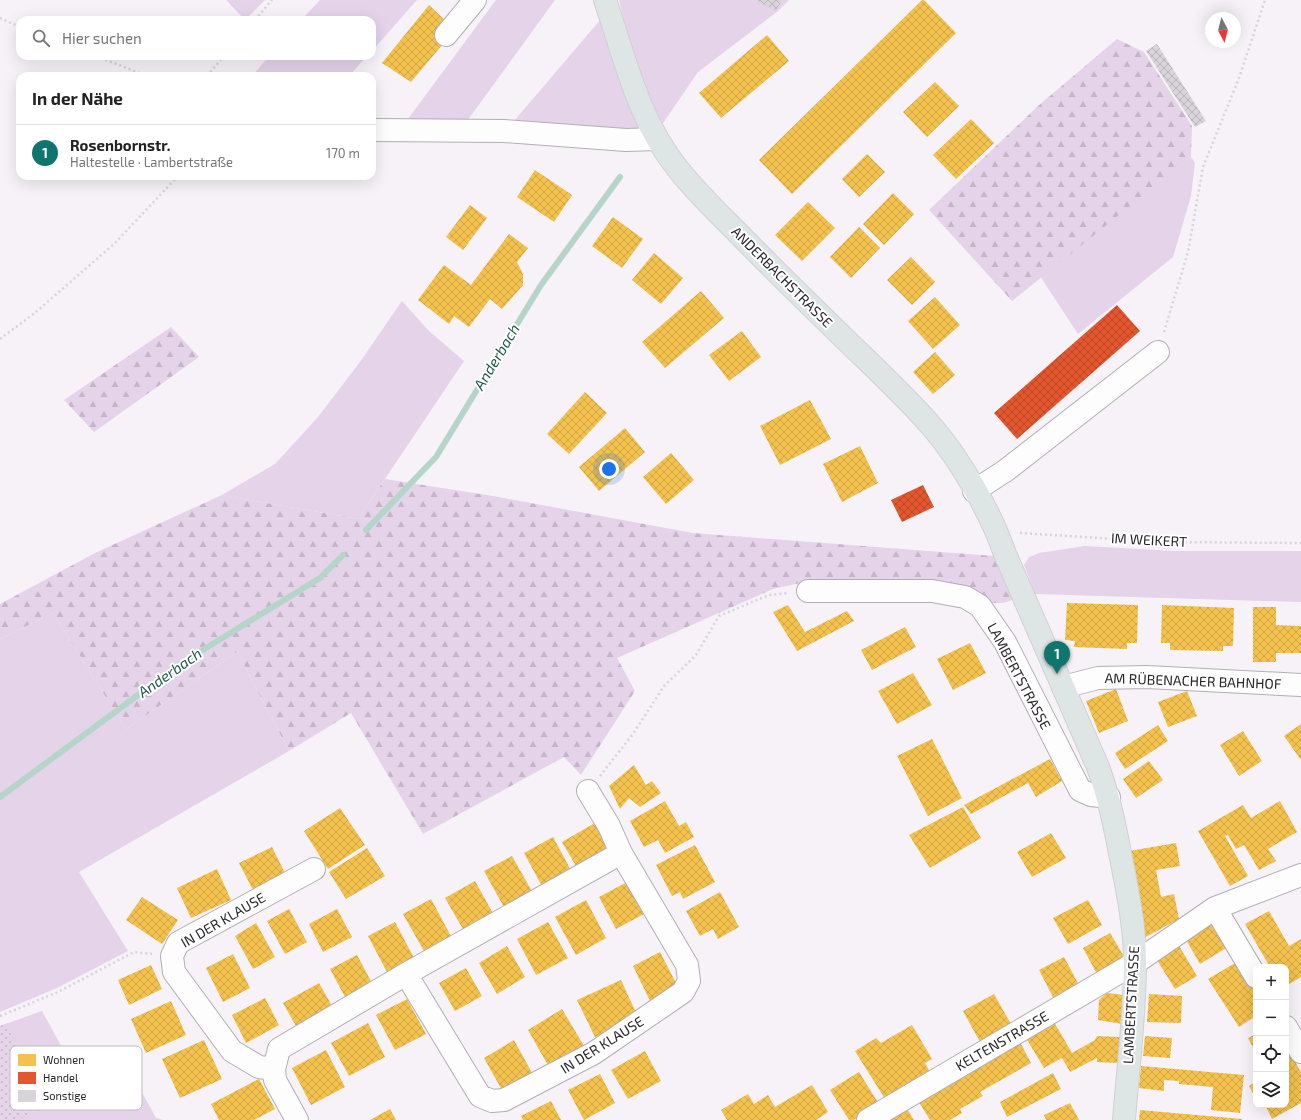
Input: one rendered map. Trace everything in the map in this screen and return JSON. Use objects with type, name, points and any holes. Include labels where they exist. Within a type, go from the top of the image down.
[{"type":"main road","name":"ANDERBACHSTRASSE","points":[[605,0],[644,114],[657,139],[677,168],[782,278],[888,380],[933,428],[954,457],[997,532]]},
{"type":"main road","name":"LAMBERTSTRASSE","points":[[997,532],[1005,554],[1098,767],[1109,797],[1128,892],[1134,934],[1135,963],[1132,1023],[1124,1120]]},
{"type":"street","points":[[446,35],[476,0]]},
{"type":"street","points":[[376,130],[504,131],[626,140],[657,139]]},
{"type":"street","points":[[974,491],[1004,471],[1158,352]]},
{"type":"street","name":"LAMBERTSTRASSE","points":[[808,591],[932,591],[965,597],[980,606],[1005,642],[1080,790],[1091,795],[1109,797]]},
{"type":"street","name":"AM RÜBENACHER BAHNHOF","points":[[1063,687],[1098,678],[1147,677],[1301,685]]},
{"type":"street","name":"IN DER KLAUSE","points":[[406,974],[480,1096],[492,1101],[504,1100],[594,1053],[683,992],[689,981],[687,965],[621,853],[609,826],[588,791]]},
{"type":"street","points":[[297,1120],[276,1080],[274,1069],[279,1049],[406,974],[621,853]]},
{"type":"street","name":"IN DER KLAUSE","points":[[274,1069],[260,1067],[232,1051],[174,972],[172,956],[178,943],[313,868]]},
{"type":"street","name":"KELTENSTRASSE","points":[[868,1120],[1135,963],[1215,908],[1301,875]]},
{"type":"street","points":[[1215,908],[1253,972]]},
{"type":"street","points":[[1289,1032],[1301,1052]]},
{"type":"path","points":[[258,16],[272,0]]},
{"type":"path","points":[[1158,352],[1188,252],[1203,167],[1239,78],[1265,0]]},
{"type":"path","points":[[0,18],[16,25]]},
{"type":"path","points":[[106,60],[137,72]]},
{"type":"path","points":[[210,72],[221,60]]},
{"type":"path","points":[[0,339],[36,312],[115,243],[174,180]]},
{"type":"path","name":"IM WEIKERT","points":[[997,532],[1165,542],[1301,543]]},
{"type":"path","points":[[588,791],[633,734],[664,686],[696,655],[718,616],[769,595],[808,591]]},
{"type":"path","points":[[0,1016],[58,992],[134,952],[172,956]]},
{"type":"green space","points":[[226,0],[265,0],[249,16],[241,16]]},
{"type":"green space","points":[[320,0],[417,0],[376,46],[376,16],[305,16]]},
{"type":"green space","points":[[496,0],[555,0],[462,128],[402,127]]},
{"type":"green space","points":[[619,0],[789,0],[778,11],[698,72],[659,129],[639,85]]},
{"type":"green space","points":[[601,19],[641,130],[508,128]]},
{"type":"green space","points":[[1117,39],[1144,52],[1192,126],[1191,157],[1012,301],[929,210],[1038,106]]},
{"type":"green space","points":[[266,60],[363,60],[353,72],[255,72]]},
{"type":"green space","points":[[1191,157],[1195,163],[1191,196],[1173,257],[1078,334],[1040,276]]},
{"type":"green space","points":[[402,301],[429,331],[464,361],[358,519],[222,495],[275,464],[318,417],[360,362]]},
{"type":"green space","points":[[171,327],[199,357],[94,432],[64,400]]},
{"type":"green space","points":[[385,479],[493,496],[693,533],[994,556],[1015,599],[1003,603],[988,603],[805,582],[773,589],[617,658],[635,691],[581,775],[564,757],[423,834],[351,713],[289,751],[237,652],[126,729],[53,613],[0,639],[0,604],[95,553],[222,495],[358,519]]},
{"type":"green space","points":[[1085,546],[1175,551],[1301,551],[1301,602],[1035,594],[1024,565],[1029,557],[1039,553]]},
{"type":"green space","points":[[53,613],[126,729],[237,652],[289,751],[79,872],[128,951],[57,988],[0,1012],[0,639]]},
{"type":"green space","points":[[42,1011],[61,1046],[10,1046],[10,1110],[142,1110],[142,1092],[156,1118],[163,1120],[0,1120],[0,1026]]},
{"type":"green space","points":[[8,1023],[16,1046],[10,1046],[10,1110],[39,1111],[17,1120],[0,1120],[0,1026]]},
{"type":"building: Wohnen","points":[[922,0],[924,0],[956,33],[792,194],[759,160]]},
{"type":"building: Wohnen","points":[[429,5],[450,25],[443,44],[411,82],[382,63]]},
{"type":"building: Wohnen","points":[[767,35],[789,61],[721,118],[699,93]]},
{"type":"building: Wohnen","points":[[935,82],[959,106],[927,137],[903,112]]},
{"type":"building: Wohnen","points":[[971,119],[994,143],[956,179],[933,155]]},
{"type":"building: Wohnen","points":[[867,154],[885,172],[859,197],[842,179]]},
{"type":"building: Wohnen","points":[[535,170],[572,195],[554,222],[517,197]]},
{"type":"building: Wohnen","points":[[893,193],[914,214],[884,245],[863,224]]},
{"type":"building: Wohnen","points":[[808,202],[835,228],[802,261],[775,235]]},
{"type":"building: Wohnen","points":[[470,205],[487,218],[463,250],[446,237]]},
{"type":"building: Wohnen","points":[[613,217],[643,239],[622,268],[592,246]]},
{"type":"building: Wohnen","points":[[859,227],[880,248],[851,278],[830,257]]},
{"type":"building: Wohnen","points":[[509,234],[528,248],[517,262],[523,274],[523,285],[502,309],[490,299],[469,327],[454,316],[449,324],[418,300],[444,265],[471,285]]},
{"type":"building: Wohnen","points":[[654,253],[683,278],[661,304],[632,280]]},
{"type":"building: Wohnen","points":[[911,257],[935,282],[912,305],[887,280]]},
{"type":"building: Wohnen","points":[[701,291],[724,318],[665,368],[642,342]]},
{"type":"building: Wohnen","points":[[935,297],[960,325],[933,349],[908,321]]},
{"type":"building: Wohnen","points":[[742,331],[761,357],[729,381],[709,355]]},
{"type":"building: Wohnen","points":[[935,352],[955,375],[933,394],[913,372]]},
{"type":"building: Wohnen","points":[[585,392],[607,413],[569,454],[547,434]]},
{"type":"building: Wohnen","points":[[810,400],[831,439],[780,465],[760,426]]},
{"type":"building: Wohnen","points":[[625,428],[645,452],[599,491],[579,467]]},
{"type":"building: Wohnen","points":[[860,446],[878,483],[842,502],[823,464]]},
{"type":"building: Wohnen","points":[[671,453],[694,480],[666,504],[643,477]]},
{"type":"building: Wohnen","points":[[1067,603],[1138,605],[1137,643],[1127,643],[1127,649],[1074,647],[1075,641],[1065,640]]},
{"type":"building: Wohnen","points":[[788,605],[805,632],[847,611],[854,621],[797,651],[773,612]]},
{"type":"building: Wohnen","points":[[1162,605],[1234,608],[1233,646],[1223,646],[1223,651],[1170,650],[1170,643],[1161,643]]},
{"type":"building: Wohnen","points":[[1253,607],[1276,607],[1276,625],[1301,626],[1301,653],[1276,653],[1276,662],[1253,662]]},
{"type":"building: Wohnen","points":[[905,627],[916,647],[872,670],[861,650]]},
{"type":"building: Wohnen","points":[[970,643],[986,673],[953,690],[937,659]]},
{"type":"building: Wohnen","points":[[913,673],[932,705],[897,724],[878,691]]},
{"type":"building: Wohnen","points":[[1116,689],[1128,721],[1099,733],[1086,701]]},
{"type":"building: Wohnen","points":[[1187,691],[1197,716],[1168,727],[1158,702]]},
{"type":"building: Wohnen","points":[[1301,724],[1301,760],[1284,736]]},
{"type":"building: Wohnen","points":[[1158,725],[1168,741],[1125,769],[1115,753]]},
{"type":"building: Wohnen","points":[[1243,731],[1262,761],[1239,776],[1220,745]]},
{"type":"building: Wohnen","points":[[932,739],[962,798],[928,816],[897,756]]},
{"type":"building: Wohnen","points":[[1050,759],[1062,781],[1036,797],[1028,783],[971,814],[964,805]]},
{"type":"building: Wohnen","points":[[1149,761],[1163,780],[1136,798],[1123,779]]},
{"type":"building: Wohnen","points":[[634,765],[646,785],[652,781],[661,793],[640,807],[629,798],[620,809],[609,786]]},
{"type":"building: Wohnen","points":[[665,801],[679,826],[686,822],[694,837],[665,853],[658,840],[644,847],[630,821]]},
{"type":"building: Wohnen","points":[[1280,801],[1297,832],[1268,849],[1276,861],[1259,870],[1244,845],[1236,849],[1228,835],[1225,836],[1248,876],[1230,886],[1198,831],[1243,805],[1251,818]]},
{"type":"building: Wohnen","points":[[963,807],[981,838],[930,868],[909,835]]},
{"type":"building: Wohnen","points":[[340,808],[365,845],[328,869],[304,831]]},
{"type":"building: Wohnen","points":[[595,823],[612,853],[579,871],[562,842]]},
{"type":"building: Wohnen","points":[[1051,833],[1066,858],[1032,877],[1017,852]]},
{"type":"building: Wohnen","points":[[553,837],[573,874],[544,890],[524,853]]},
{"type":"building: Wohnen","points":[[1176,843],[1180,866],[1156,870],[1161,897],[1174,894],[1179,919],[1144,938],[1129,851]]},
{"type":"building: Wohnen","points":[[695,845],[715,882],[683,899],[680,892],[672,896],[656,865]]},
{"type":"building: Wohnen","points":[[272,847],[285,873],[253,890],[239,863]]},
{"type":"building: Wohnen","points":[[367,848],[385,876],[346,899],[329,872]]},
{"type":"building: Wohnen","points":[[512,856],[534,895],[506,911],[484,871]]},
{"type":"building: Wohnen","points":[[217,869],[231,900],[191,918],[177,888]]},
{"type":"building: Wohnen","points":[[475,881],[494,915],[464,931],[445,898]]},
{"type":"building: Wohnen","points":[[627,882],[644,914],[616,929],[599,897]]},
{"type":"building: Wohnen","points":[[720,892],[739,927],[718,939],[713,929],[700,936],[686,911]]},
{"type":"building: Wohnen","points":[[142,897],[178,920],[162,944],[126,920]]},
{"type":"building: Wohnen","points":[[431,899],[452,938],[425,953],[403,914]]},
{"type":"building: Wohnen","points":[[586,900],[606,938],[576,955],[555,917]]},
{"type":"building: Wohnen","points":[[1088,900],[1102,925],[1068,944],[1053,918]]},
{"type":"building: Wohnen","points":[[289,909],[307,942],[285,954],[267,921]]},
{"type":"building: Wohnen","points":[[337,909],[352,937],[323,952],[309,924]]},
{"type":"building: Wohnen","points":[[1269,911],[1289,946],[1301,939],[1301,977],[1289,984],[1289,964],[1268,964],[1245,924]]},
{"type":"building: Wohnen","points":[[395,922],[415,960],[388,974],[368,936]]},
{"type":"building: Wohnen","points":[[548,922],[568,958],[536,975],[517,939]]},
{"type":"building: Wohnen","points":[[1214,922],[1228,947],[1200,964],[1185,938]]},
{"type":"building: Wohnen","points":[[256,923],[275,957],[253,969],[235,936]]},
{"type":"building: Wohnen","points":[[1110,933],[1125,958],[1098,976],[1083,948]]},
{"type":"building: Wohnen","points":[[1178,944],[1197,976],[1175,989],[1155,957]]},
{"type":"building: Wohnen","points":[[507,946],[525,977],[497,994],[479,963]]},
{"type":"building: Wohnen","points":[[660,952],[678,987],[650,1001],[633,966]]},
{"type":"building: Wohnen","points":[[233,954],[250,988],[223,1002],[206,968]]},
{"type":"building: Wohnen","points":[[357,955],[372,983],[345,997],[330,969]]},
{"type":"building: Wohnen","points":[[1064,957],[1079,985],[1054,999],[1039,970]]},
{"type":"building: Wohnen","points":[[1240,960],[1253,981],[1253,1018],[1239,1027],[1208,979]]},
{"type":"building: Wohnen","points":[[151,965],[162,989],[129,1005],[118,980]]},
{"type":"building: Wohnen","points":[[466,968],[482,996],[455,1011],[439,983]]},
{"type":"building: Wohnen","points":[[621,980],[638,1017],[595,1037],[577,1000]]},
{"type":"building: Wohnen","points":[[319,983],[332,1006],[296,1026],[283,1003]]},
{"type":"building: Wohnen","points":[[1107,993],[1124,995],[1122,1024],[1098,1020],[1099,1000]]},
{"type":"building: Wohnen","points":[[994,994],[1011,1024],[980,1042],[963,1011]]},
{"type":"building: Wohnen","points":[[1149,994],[1182,996],[1181,1023],[1147,1022]]},
{"type":"building: Wohnen","points":[[265,998],[279,1025],[246,1043],[232,1015]]},
{"type":"building: Wohnen","points":[[407,999],[426,1034],[395,1050],[376,1015]]},
{"type":"building: Wohnen","points":[[171,1001],[186,1035],[146,1053],[131,1019]]},
{"type":"building: Wohnen","points":[[562,1009],[584,1046],[549,1067],[528,1030]]},
{"type":"building: Wohnen","points":[[1054,1022],[1072,1053],[1095,1040],[1097,1036],[1120,1037],[1118,1063],[1097,1062],[1097,1058],[1070,1072],[1062,1058],[1044,1068],[1026,1038]]},
{"type":"building: Wohnen","points":[[368,1023],[385,1057],[349,1076],[331,1043]]},
{"type":"building: Wohnen","points":[[912,1025],[932,1059],[925,1063],[930,1072],[885,1099],[855,1051],[876,1038],[881,1043]]},
{"type":"building: Wohnen","points":[[1145,1036],[1172,1038],[1170,1058],[1143,1056]]},
{"type":"building: Wohnen","points":[[1253,1036],[1253,1047],[1248,1038]]},
{"type":"building: Wohnen","points":[[204,1040],[222,1079],[180,1098],[162,1059]]},
{"type":"building: Wohnen","points":[[514,1040],[532,1073],[502,1090],[484,1058]]},
{"type":"building: Wohnen","points":[[1020,1042],[1031,1063],[980,1092],[983,1096],[960,1109],[962,1113],[950,1120],[930,1120],[919,1102]]},
{"type":"building: Wohnen","points":[[326,1050],[345,1087],[311,1105],[292,1068]]},
{"type":"building: Wohnen","points":[[645,1051],[661,1081],[628,1099],[611,1070]]},
{"type":"building: Wohnen","points":[[1289,1051],[1301,1072],[1301,1103],[1272,1119],[1266,1108],[1289,1108]]},
{"type":"building: Wohnen","points":[[1141,1066],[1244,1075],[1240,1113],[1211,1110],[1213,1087],[1179,1084],[1179,1081],[1164,1080],[1164,1091],[1139,1088]]},
{"type":"building: Wohnen","points":[[859,1072],[879,1104],[854,1120],[849,1120],[830,1090]]},
{"type":"building: Wohnen","points":[[1053,1073],[1061,1089],[1007,1117],[1000,1102]]},
{"type":"building: Wohnen","points":[[600,1074],[615,1103],[584,1120],[568,1090]]},
{"type":"building: Wohnen","points":[[259,1079],[275,1109],[254,1120],[219,1120],[211,1104]]},
{"type":"building: Wohnen","points":[[1253,1084],[1253,1093],[1249,1086]]},
{"type":"building: Wohnen","points":[[812,1085],[828,1112],[816,1120],[727,1120],[721,1110],[748,1094],[754,1104],[768,1095],[775,1107]]},
{"type":"building: Wohnen","points":[[551,1101],[561,1120],[523,1120],[521,1116]]},
{"type":"building: Wohnen","points":[[1070,1103],[1079,1120],[1046,1120],[1044,1115]]},
{"type":"building: Wohnen","points":[[906,1107],[914,1120],[883,1120]]},
{"type":"building: Wohnen","points":[[390,1109],[396,1120],[370,1120]]},
{"type":"building: Wohnen","points":[[1140,1110],[1242,1119],[1242,1120],[1139,1120]]},
{"type":"building: Handel","points":[[1117,305],[1140,331],[1017,439],[994,413]]},
{"type":"building: Handel","points":[[923,485],[934,507],[902,522],[891,500]]},
{"type":"building: Sonstige","points":[[756,0],[782,0],[776,11]]},
{"type":"building: Sonstige","points":[[1157,44],[1206,121],[1195,127],[1146,51]]},
{"type":"waterway","name":"Anderbach","points":[[366,530],[436,457],[541,285],[620,177]]},
{"type":"waterway","name":"Anderbach","points":[[0,797],[180,664],[320,578],[343,555]]},
{"type":"place","name":"Rosenbornstr.","points":[[1057,674]]}]
